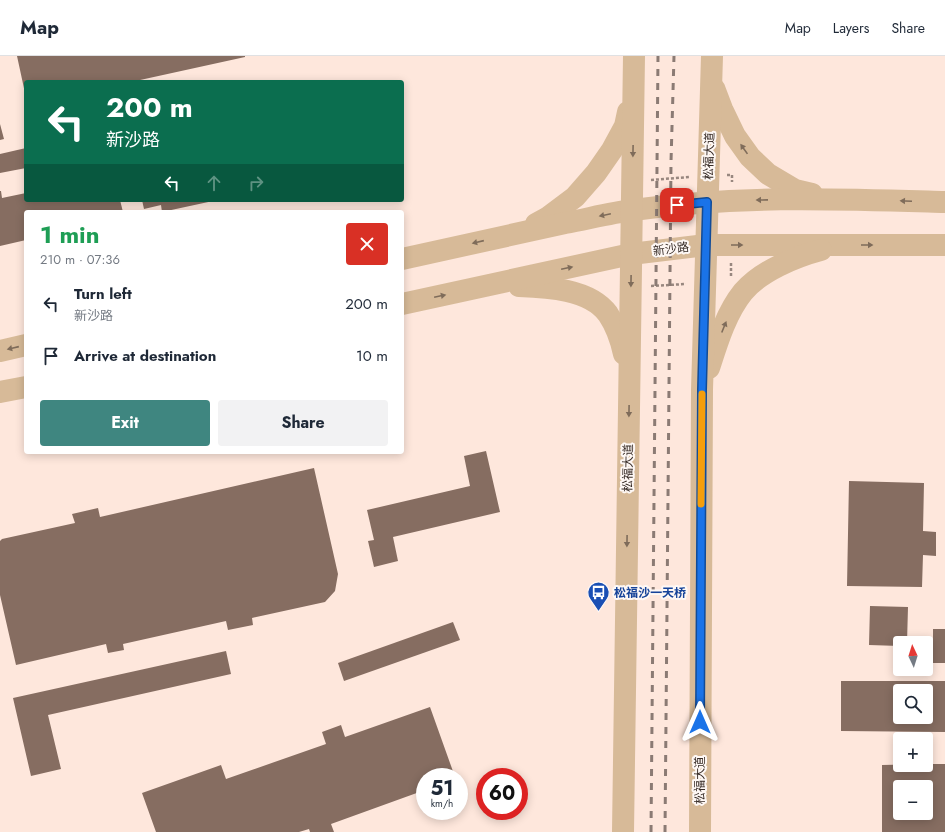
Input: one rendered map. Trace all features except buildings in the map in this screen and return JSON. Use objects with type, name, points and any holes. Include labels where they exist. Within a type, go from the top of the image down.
[{"type":"main road","name":"松福大道","points":[[623,832],[634,56]]},
{"type":"main road","name":"松福大道","points":[[700,832],[702,390],[712,56]]},
{"type":"main road","points":[[711,82],[735,136],[750,157],[768,174],[795,190],[837,199]]},
{"type":"main road","points":[[514,234],[547,218],[575,197],[596,173],[612,150],[624,126],[634,87]]},
{"type":"main road","points":[[404,259],[632,210],[707,202],[764,199],[837,199],[945,202]]},
{"type":"main road","name":"新沙路","points":[[404,304],[631,254],[706,245],[945,245]]},
{"type":"main road","points":[[702,390],[728,316],[744,292],[761,276],[782,264],[809,253],[842,245]]},
{"type":"main road","points":[[484,286],[527,286],[548,288],[571,292],[594,301],[607,313],[615,326],[622,347],[629,379]]},
{"type":"main road","points":[[0,351],[24,345]]},
{"type":"main road","points":[[0,392],[24,386]]},
{"type":"path","points":[[646,180],[692,177]]},
{"type":"path","points":[[731,260],[732,281]]},
{"type":"path","points":[[651,286],[687,284]]},
{"type":"railway","points":[[651,832],[658,56]]},
{"type":"railway","points":[[665,832],[671,162],[674,56]]},
{"type":"slow traffic","points":[[701,504],[702,394]]},
{"type":"place","name":"松福沙一天桥","points":[[599,612]]},
{"type":"route","points":[[677,205],[707,202],[702,390],[700,722]]}]
